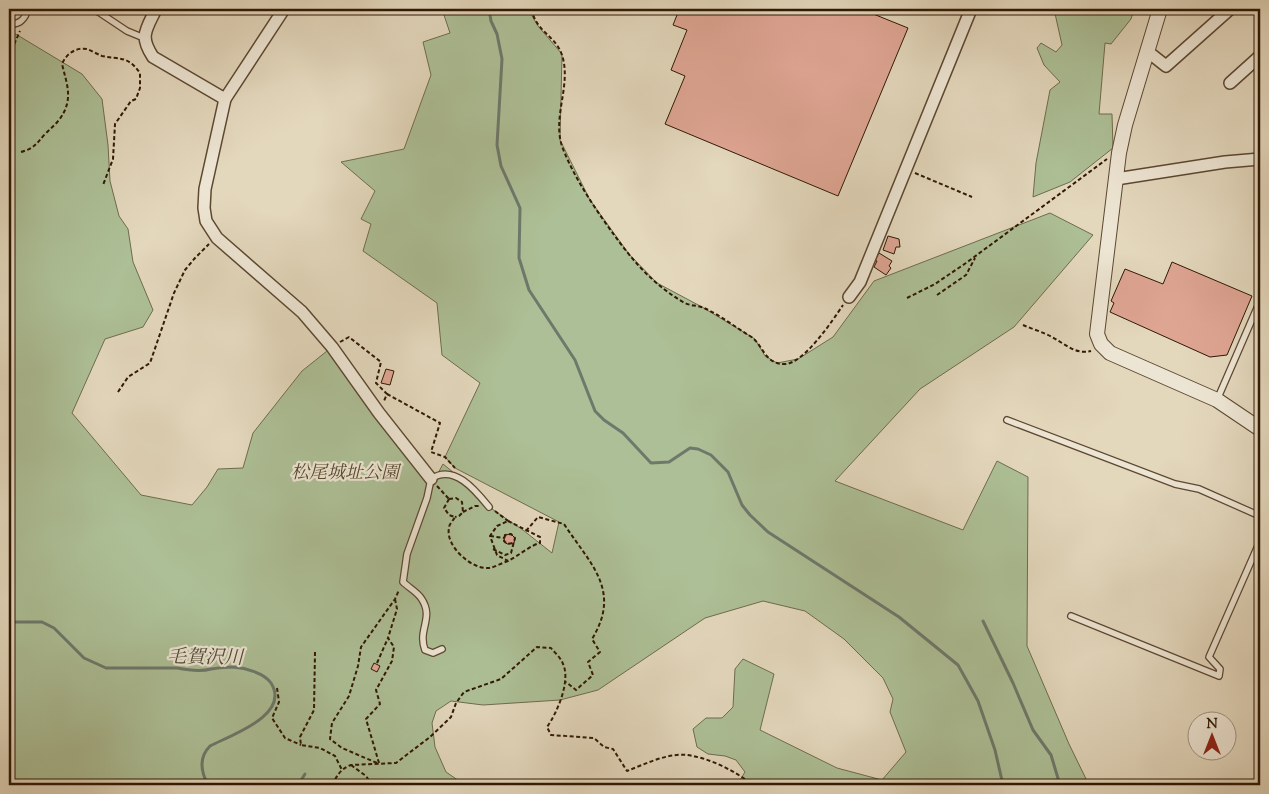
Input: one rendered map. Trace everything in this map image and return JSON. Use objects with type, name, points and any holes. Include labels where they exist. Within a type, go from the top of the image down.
[{"type":"street","points":[[156,9],[145,31],[144,38],[147,47],[154,57],[225,99]]},
{"type":"street","points":[[284,9],[225,99],[205,189],[204,208],[206,221],[216,238],[302,312],[332,347],[378,413],[431,479]]},
{"type":"street","points":[[849,297],[860,282],[971,9]]},
{"type":"street","points":[[1160,9],[1125,125],[1119,156],[1097,334],[1101,344],[1110,353],[1217,400],[1260,429]]},
{"type":"street","points":[[1147,51],[1166,66],[1230,9]]},
{"type":"street","points":[[1230,83],[1258,63]]},
{"type":"street","points":[[1116,179],[1226,162],[1260,159]]},
{"type":"lane","points":[[9,24],[18,24],[26,18],[28,9]]},
{"type":"lane","points":[[94,9],[127,31],[144,38]]},
{"type":"lane","points":[[1217,400],[1260,301]]},
{"type":"lane","points":[[1007,420],[1175,484],[1199,489],[1260,516]]},
{"type":"lane","points":[[442,649],[433,653],[425,650],[422,634],[426,623],[427,611],[420,597],[403,582],[407,554],[427,498],[431,479],[437,475],[452,475],[464,481],[478,493],[489,507]]},
{"type":"lane","points":[[1072,616],[1219,676],[1220,669],[1209,657],[1260,541]]},
{"type":"path","points":[[532,9],[535,22],[558,47],[564,62],[565,83],[559,122],[560,140],[568,160],[583,189],[612,232],[632,260],[649,278],[684,302],[705,309],[755,339],[765,356],[778,363],[788,364],[798,359],[814,346],[849,297]]},
{"type":"path","points":[[1254,9],[1260,13]]},
{"type":"path","points":[[9,56],[26,18]]},
{"type":"path","points":[[21,152],[32,149],[38,143],[59,121],[68,104],[66,79],[62,64],[64,58],[76,50],[85,48],[98,54],[113,56],[129,62],[140,73],[140,88],[136,99],[131,101],[115,124],[113,159],[103,185]]},
{"type":"path","points":[[908,298],[935,284],[976,256],[1106,159],[1119,156]]},
{"type":"path","points":[[906,169],[972,196]]},
{"type":"path","points":[[118,392],[128,377],[150,363],[174,293],[185,270],[216,238]]},
{"type":"path","points":[[937,295],[966,275],[976,256]]},
{"type":"path","points":[[1022,326],[1052,337],[1073,350],[1082,353],[1090,352],[1101,344]]},
{"type":"path","points":[[332,347],[349,337],[381,362],[376,383],[387,394],[440,423],[431,452],[445,457],[456,468],[452,475]]},
{"type":"path","points":[[378,413],[387,394]]},
{"type":"path","points":[[431,479],[449,499]]},
{"type":"path","points":[[449,499],[456,498],[462,502],[463,512],[449,526],[448,535],[453,545],[468,563],[488,568],[508,561],[526,552],[534,544],[540,543],[540,538],[508,521],[497,526],[490,536],[493,549],[497,556],[508,561]]},
{"type":"path","points":[[449,499],[444,508],[449,516],[455,518]]},
{"type":"path","points":[[526,531],[538,517],[564,524],[596,571],[604,593],[604,610],[600,626],[592,639],[600,652],[588,662],[593,675],[576,690],[566,682]]},
{"type":"path","points":[[493,549],[505,556],[511,553],[515,538],[511,534],[505,535],[504,538]]},
{"type":"path","points":[[490,536],[504,538]]},
{"type":"path","points":[[504,538],[507,544],[514,543]]},
{"type":"path","points":[[379,764],[342,748],[330,739],[332,723],[349,696],[358,666],[361,647],[395,599],[403,582]]},
{"type":"path","points":[[377,663],[388,638],[397,609],[395,599]]},
{"type":"path","points":[[379,764],[366,719],[380,704],[376,690],[392,661],[394,647],[388,638]]},
{"type":"path","points":[[332,785],[338,774],[350,765],[396,763],[452,718],[456,703],[464,692],[501,679],[537,647],[551,648],[564,664],[566,682],[553,718],[547,727],[551,735],[594,738],[604,747],[613,749],[628,771],[662,758],[686,755],[721,765],[753,785]]},
{"type":"path","points":[[300,745],[300,737],[314,710],[314,652]]},
{"type":"path","points":[[277,688],[279,702],[272,718],[285,738],[300,745],[320,748],[335,756],[342,770]]},
{"type":"path","points":[[350,765],[366,776],[372,785]]},
{"type":"green space","name":"松尾城址公園","points":[[442,9],[528,9],[538,26],[562,54],[560,140],[590,200],[629,254],[657,283],[755,339],[765,356],[777,363],[798,359],[833,337],[874,281],[1050,213],[1093,235],[1014,327],[920,389],[835,481],[963,530],[997,461],[1028,477],[1027,646],[1069,744],[1089,785],[737,785],[745,772],[736,760],[725,756],[708,754],[697,747],[693,729],[706,718],[722,718],[733,707],[735,669],[743,659],[774,674],[760,730],[837,768],[882,780],[906,752],[890,712],[893,699],[883,678],[844,639],[805,611],[763,601],[705,618],[598,690],[560,700],[483,705],[451,701],[436,711],[432,723],[435,747],[446,772],[465,785],[9,785],[9,30],[82,74],[102,99],[108,145],[110,181],[119,216],[128,229],[133,262],[153,310],[143,327],[105,339],[72,413],[141,495],[192,505],[207,487],[218,469],[243,468],[253,433],[302,371],[332,347],[431,479],[437,475],[443,464],[464,481],[489,507],[552,553],[559,522],[455,468],[445,457],[480,383],[442,355],[437,303],[363,251],[371,224],[361,219],[375,191],[341,162],[404,149],[431,75],[423,42],[450,33]]},
{"type":"green space","points":[[1054,9],[1134,9],[1131,19],[1111,44],[1105,43],[1099,114],[1112,114],[1113,148],[1070,182],[1033,197],[1036,163],[1050,90],[1060,82],[1044,65],[1037,48],[1041,43],[1056,52],[1062,45]]},
{"type":"building","points":[[675,9],[861,9],[908,28],[838,196],[665,124],[685,76],[671,70],[687,30],[673,25],[679,10]]},
{"type":"building","points":[[888,236],[899,239],[900,247],[896,247],[894,254],[883,250]]},
{"type":"building","points":[[879,253],[892,261],[889,266],[891,268],[886,275],[874,267]]},
{"type":"building","points":[[1172,262],[1252,296],[1227,355],[1210,357],[1110,312],[1114,303],[1111,301],[1125,269],[1163,284]]},
{"type":"building","points":[[386,369],[394,371],[390,385],[381,383]]},
{"type":"building","points":[[511,534],[515,538],[514,543],[507,544],[504,541],[505,535]]},
{"type":"building","points":[[374,663],[380,666],[377,672],[371,669]]},
{"type":"waterway","points":[[489,9],[502,59],[497,145],[501,166],[520,208],[519,258],[529,290],[575,360],[595,411],[604,420],[623,433],[651,463],[669,462],[690,448],[698,449],[711,455],[728,472],[742,505],[768,532],[899,617],[958,665],[978,701],[995,750],[1003,785]]},
{"type":"waterway","points":[[983,621],[1033,730],[1051,755],[1060,785]]},
{"type":"waterway","name":"毛賀沢川","points":[[9,622],[42,622],[54,628],[84,658],[106,668],[177,668],[198,671],[233,667],[254,672],[268,679],[275,694],[273,705],[266,714],[244,730],[210,746],[206,751],[202,765],[208,785]]},
{"type":"waterway","points":[[298,785],[305,774]]},
{"type":"waterway","points":[[763,784],[773,785]]}]
